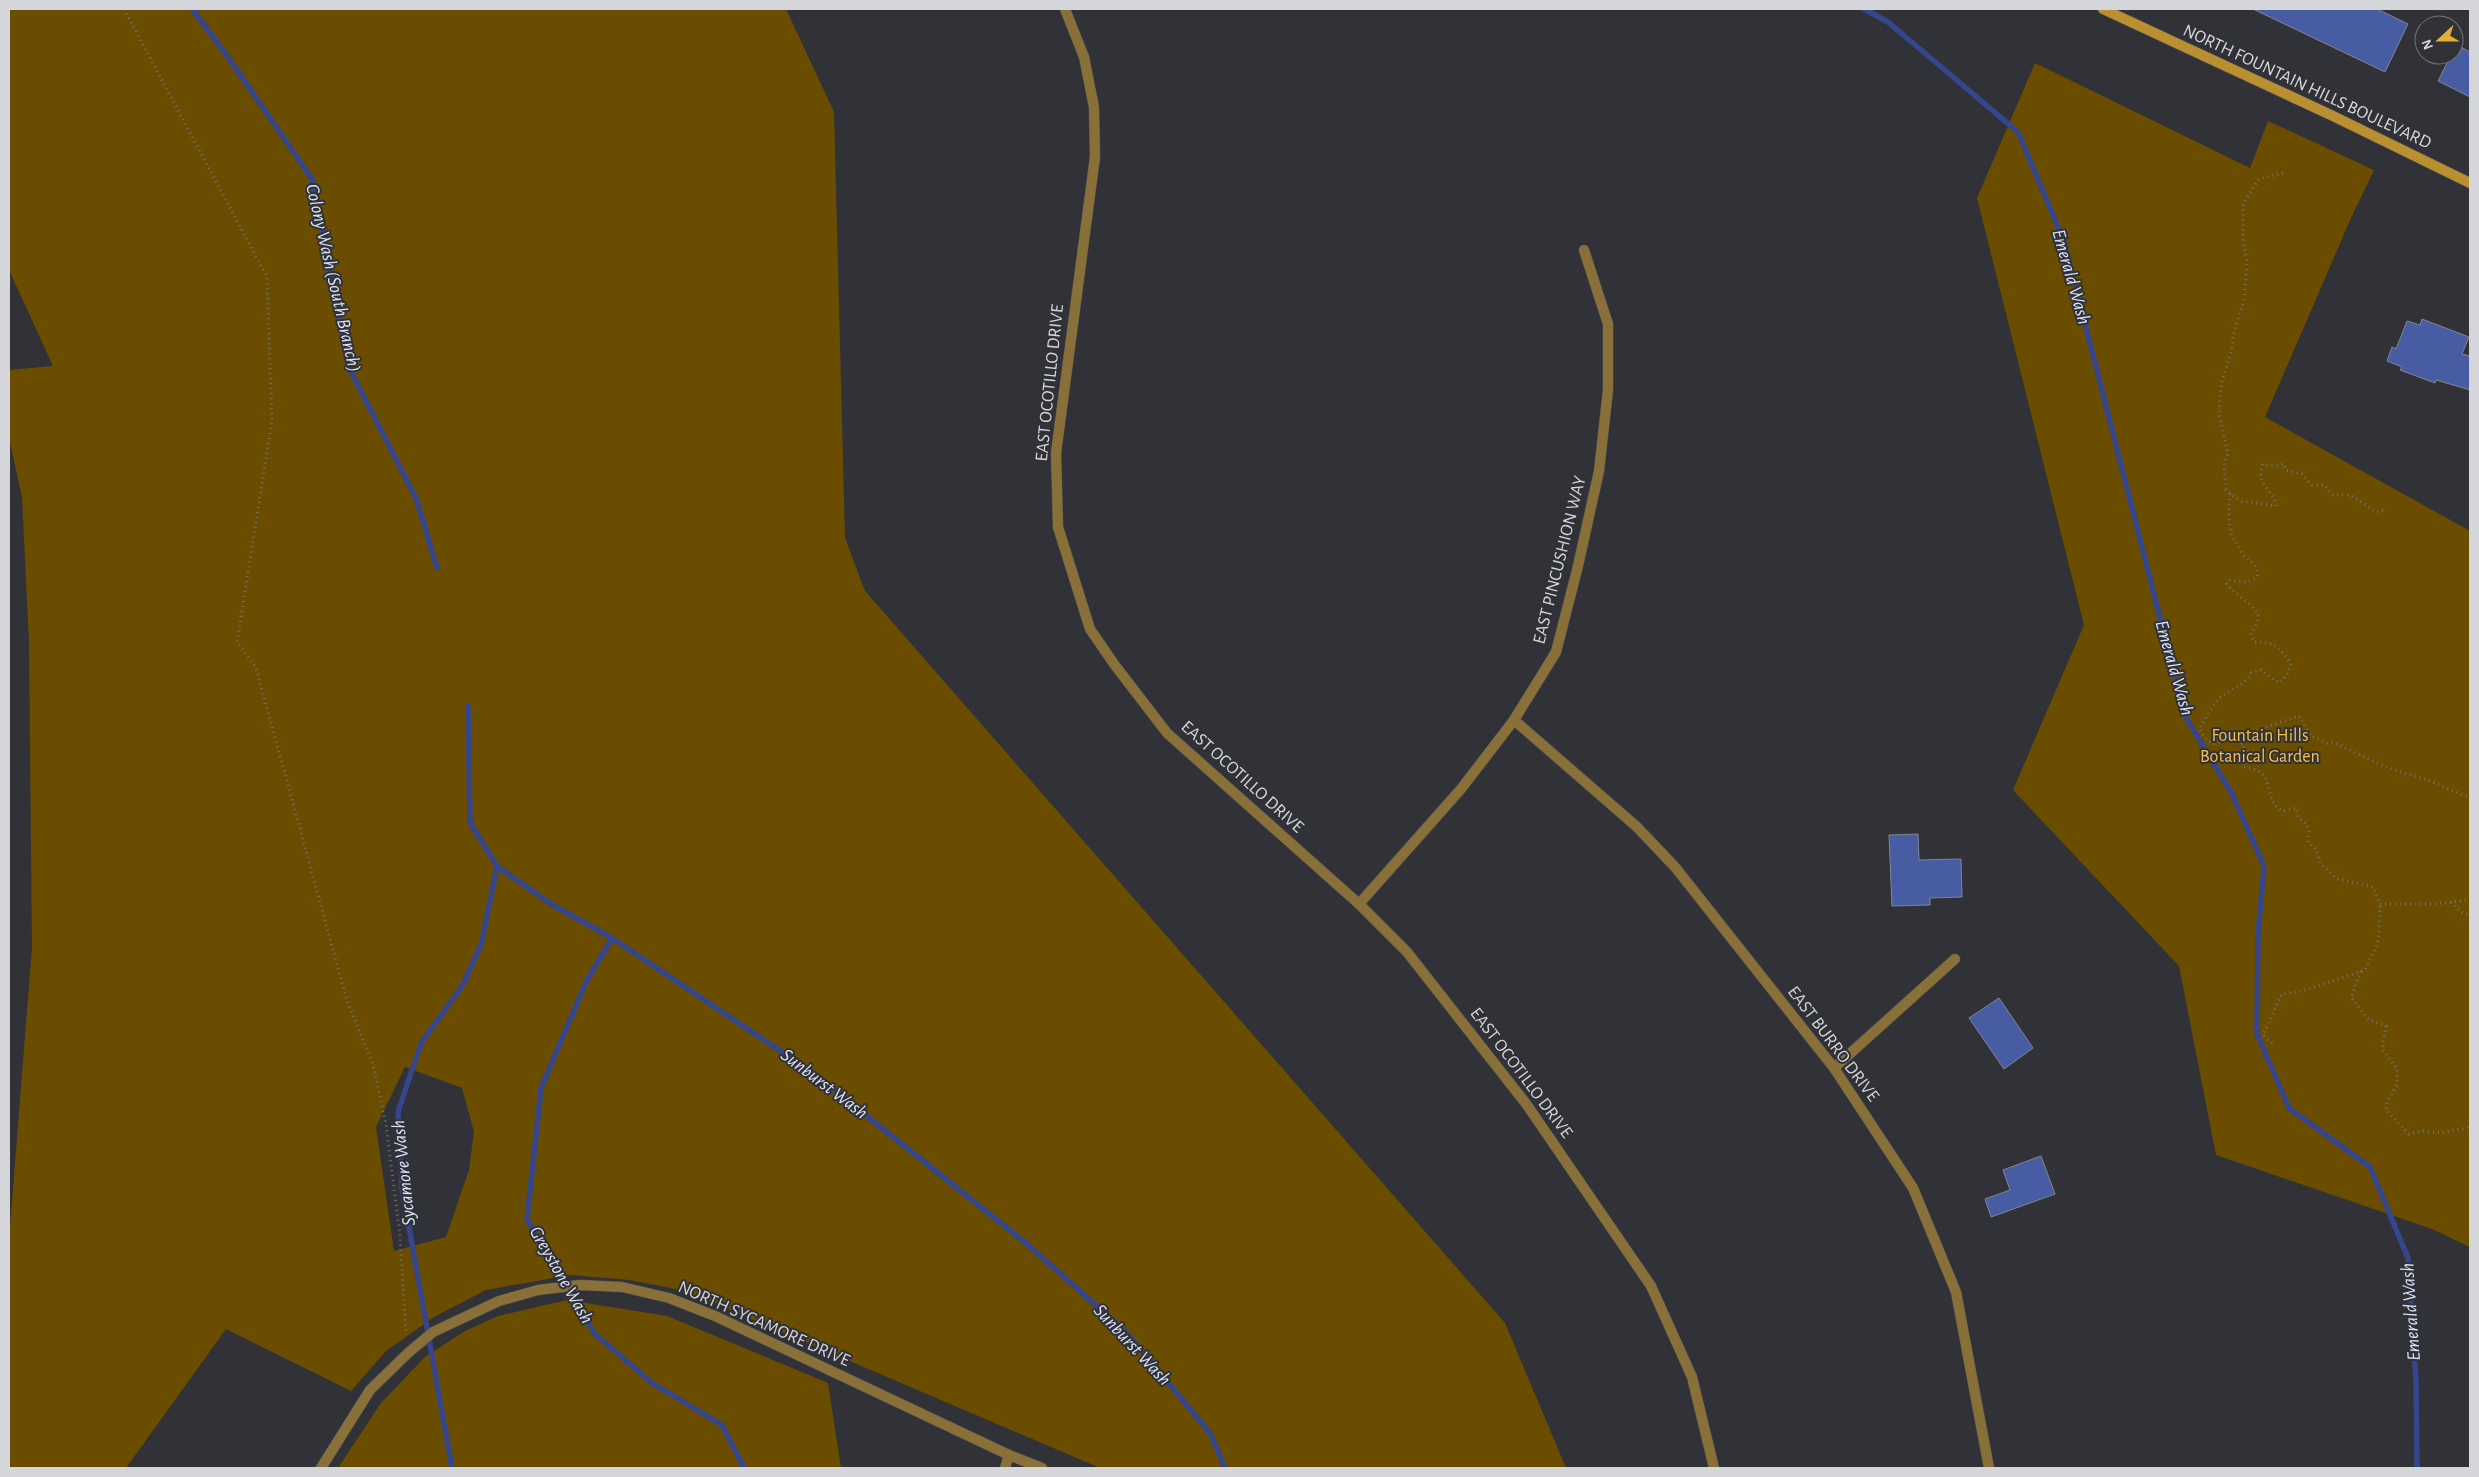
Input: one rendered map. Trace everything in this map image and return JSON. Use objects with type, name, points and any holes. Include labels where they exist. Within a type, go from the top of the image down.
[{"type":"main road","name":"NORTH FOUNTAIN HILLS BOULEVARD","points":[[2103,9],[2333,116],[2470,184]]},
{"type":"street","name":"EAST OCOTILLO DRIVE","points":[[1065,9],[1084,57],[1094,107],[1095,157],[1056,453],[1058,527],[1090,629],[1114,664],[1167,733],[1359,904],[1407,952],[1527,1105],[1632,1254],[1652,1286],[1692,1377],[1714,1468]]},
{"type":"street","name":"EAST PINCUSHION WAY","points":[[1359,904],[1461,789],[1514,720],[1556,652],[1578,566],[1599,471],[1608,390],[1608,324],[1584,250]]},
{"type":"street","name":"EAST BURRO DRIVE","points":[[1514,720],[1637,827],[1675,867],[1834,1068],[1913,1188],[1956,1292],[1989,1468]]},
{"type":"street","points":[[1834,1068],[1956,959]]},
{"type":"street","name":"NORTH SYCAMORE DRIVE","points":[[321,1468],[370,1390],[408,1352],[433,1332],[499,1301],[538,1290],[580,1285],[622,1286],[669,1298],[716,1316],[1009,1455],[1042,1468]]},
{"type":"street","points":[[1005,1468],[1009,1455]]},
{"type":"path","points":[[124,9],[267,276],[272,421],[237,642],[256,668],[347,1001],[373,1064],[386,1125],[400,1235],[408,1352]]},
{"type":"path","points":[[2283,173],[2259,179],[2244,204],[2243,239],[2247,263],[2244,301],[2235,327],[2224,380],[2221,384],[2219,413],[2228,454],[2224,462],[2226,489],[2230,494],[2254,504],[2276,506],[2276,500],[2262,482],[2260,470],[2263,464],[2271,466],[2284,464],[2286,470],[2302,474],[2312,485],[2324,485],[2333,495],[2350,495],[2377,512],[2387,508]]},
{"type":"path","points":[[2230,494],[2228,508],[2231,532],[2242,553],[2256,566],[2258,571],[2257,577],[2248,582],[2229,580],[2227,584],[2242,600],[2256,609],[2258,622],[2251,634],[2254,642],[2270,643],[2278,646],[2291,663],[2287,676],[2279,683],[2261,670],[2251,673],[2247,681],[2219,699],[2199,728],[2208,742],[2216,744],[2299,716],[2310,735],[2327,743],[2333,742],[2388,768],[2430,781],[2470,798]]},
{"type":"path","points":[[2242,735],[2244,741],[2242,745],[2248,750],[2249,757],[2244,762],[2243,767],[2262,773],[2268,779],[2270,798],[2281,811],[2296,808],[2298,817],[2306,823],[2308,842],[2316,849],[2320,863],[2325,870],[2347,882],[2374,887],[2380,904],[2377,944],[2365,970],[2306,990],[2282,994],[2263,1036],[2272,1043]]},
{"type":"path","points":[[2380,904],[2435,904],[2470,900]]},
{"type":"path","points":[[2451,902],[2461,912],[2470,916]]},
{"type":"path","points":[[2361,971],[2352,997],[2369,1020],[2386,1026],[2382,1049],[2397,1068],[2397,1085],[2387,1102],[2386,1110],[2408,1134],[2422,1131],[2442,1133],[2470,1127]]},
{"type":"green space","points":[[9,9],[786,9],[834,112],[845,538],[865,591],[1505,1323],[1566,1468],[1100,1468],[686,1291],[630,1280],[571,1275],[486,1290],[434,1317],[386,1351],[351,1391],[226,1329],[126,1468],[9,1468],[9,1240],[32,947],[29,642],[22,497],[9,438],[9,370],[53,366],[9,270]],"holes":[[[405,1067],[462,1088],[474,1132],[469,1170],[446,1237],[394,1251],[376,1127]]]},
{"type":"green space","name":"Fountain Hills Botanical Garden","points":[[2035,63],[2250,168],[2268,121],[2374,170],[2351,218],[2265,417],[2470,531],[2470,1247],[2432,1229],[2216,1155],[2179,966],[2013,790],[2084,625],[1977,198]]},
{"type":"green space","points":[[567,1300],[667,1316],[828,1383],[841,1468],[338,1468],[381,1403],[425,1357],[465,1331],[498,1316]]},
{"type":"building","points":[[2253,9],[2377,9],[2408,24],[2385,72]]},
{"type":"building","points":[[2464,49],[2470,52],[2470,97],[2438,81],[2446,65],[2464,65]]},
{"type":"building","points":[[2422,319],[2469,337],[2462,354],[2470,356],[2470,390],[2436,380],[2435,383],[2400,370],[2402,367],[2387,361],[2392,347],[2396,349],[2407,321],[2420,325]]},
{"type":"building","points":[[1918,834],[1919,860],[1961,859],[1962,897],[1930,898],[1930,905],[1892,906],[1889,835]]},
{"type":"building","points":[[1999,998],[2033,1048],[2004,1069],[1969,1018]]},
{"type":"building","points":[[2041,1156],[2055,1194],[1991,1217],[1985,1199],[2010,1190],[2003,1170]]},
{"type":"waterway","name":"Colony Wash (South Branch)","points":[[192,9],[228,57],[312,179],[349,368],[416,498],[437,568]]},
{"type":"waterway","name":"Emerald Wash","points":[[1864,9],[1888,22],[2018,132],[2064,241],[2185,716],[2232,794],[2264,866],[2258,934],[2257,1034],[2289,1108],[2370,1167],[2408,1258],[2416,1381],[2417,1468]]},
{"type":"waterway","name":"Sunburst Wash","points":[[468,706],[470,823],[497,866],[551,904],[612,938],[813,1073],[1027,1244],[1126,1332],[1210,1433],[1225,1468]]},
{"type":"waterway","name":"Sycamore Wash","points":[[452,1468],[402,1188],[398,1112],[421,1043],[462,986],[481,945],[497,866]]},
{"type":"waterway","name":"Greystone Wash","points":[[612,938],[586,982],[541,1088],[527,1219],[595,1334],[652,1383],[722,1425],[744,1468]]}]
